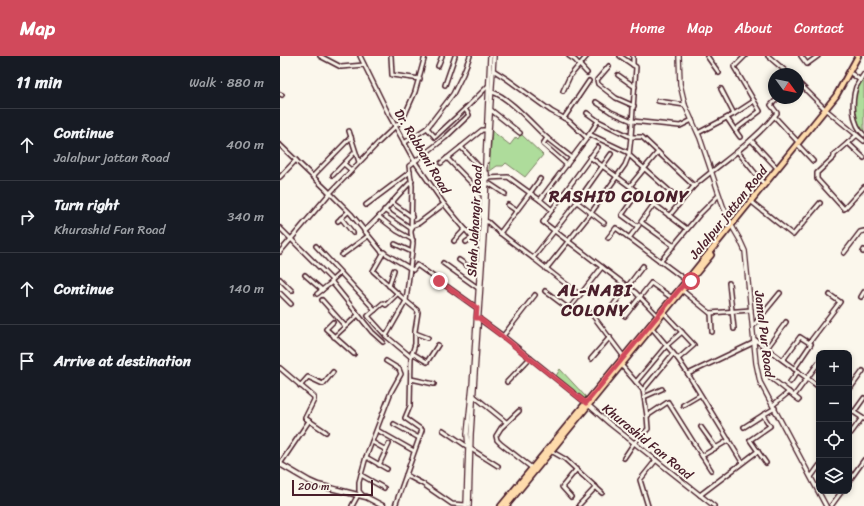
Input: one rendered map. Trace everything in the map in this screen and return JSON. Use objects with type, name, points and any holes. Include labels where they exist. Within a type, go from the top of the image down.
[{"type":"main road","name":"Jalalpur jattan Road","points":[[826,110],[840,89],[858,56]]},
{"type":"main road","name":"Jalalpur jattan Road","points":[[732,227],[753,203],[798,144],[843,90],[861,56]]},
{"type":"main road","name":"Jalalpur jattan Road","points":[[506,506],[532,468],[603,385],[624,357],[664,313],[764,184],[788,157]]},
{"type":"main road","name":"Jalalpur jattan Road","points":[[603,385],[622,366],[672,298],[685,286]]},
{"type":"main road","name":"Jalalpur jattan Road","points":[[501,506],[551,450],[587,404]]},
{"type":"main road","points":[[280,464],[318,485],[360,496],[383,506]]},
{"type":"street","points":[[320,56],[341,67],[364,65]]},
{"type":"street","name":"Dr. Rabbani Road","points":[[360,56],[415,162],[444,204],[481,248]]},
{"type":"street","points":[[391,56],[392,76],[420,79]]},
{"type":"street","points":[[280,252],[292,240],[330,192],[386,134],[396,127],[403,119],[420,79],[424,56]]},
{"type":"street","points":[[438,66],[442,56]]},
{"type":"street","points":[[445,85],[455,56]]},
{"type":"street","points":[[404,143],[427,128],[453,94],[470,56]]},
{"type":"street","name":"Shah Jahangir Road","points":[[478,318],[477,308],[484,196],[490,56]]},
{"type":"street","name":"Shah Jahangir Road","points":[[478,318],[494,56]]},
{"type":"street","points":[[569,56],[588,73]]},
{"type":"street","points":[[563,91],[570,76],[587,56]]},
{"type":"street","points":[[546,269],[591,213],[625,165],[629,154],[636,67],[620,56]]},
{"type":"street","points":[[633,56],[633,65]]},
{"type":"street","name":"Jamal Pur Road","points":[[679,56],[680,84],[684,105],[698,133],[719,195],[732,227],[745,251],[759,376],[762,387],[774,406],[826,506]]},
{"type":"street","points":[[707,56],[720,73]]},
{"type":"street","points":[[735,130],[760,111],[734,67],[745,56]]},
{"type":"street","points":[[801,56],[807,64],[818,56]]},
{"type":"street","points":[[771,57],[783,68]]},
{"type":"street","points":[[609,66],[597,80],[598,84],[616,98],[634,106]]},
{"type":"street","points":[[493,70],[588,136],[629,154],[644,169],[682,201]]},
{"type":"street","points":[[852,74],[860,80]]},
{"type":"street","points":[[864,74],[856,86],[853,101],[854,118],[864,135]]},
{"type":"street","points":[[618,75],[635,87]]},
{"type":"street","points":[[564,118],[590,81]]},
{"type":"street","points":[[427,128],[435,137],[489,86]]},
{"type":"street","points":[[804,88],[826,110],[864,141]]},
{"type":"street","points":[[721,89],[734,114]]},
{"type":"street","points":[[492,92],[496,93],[511,104],[547,138],[572,158]]},
{"type":"street","points":[[658,101],[684,105]]},
{"type":"street","points":[[698,133],[734,114],[754,101]]},
{"type":"street","points":[[596,102],[611,112],[632,121],[680,126],[692,120]]},
{"type":"street","points":[[670,216],[694,186],[738,152],[766,126],[777,113],[771,105],[772,104]]},
{"type":"street","points":[[386,336],[406,301],[413,240],[412,181],[409,166],[445,138],[470,115],[465,109]]},
{"type":"street","points":[[491,110],[520,133]]},
{"type":"street","points":[[587,113],[598,121],[631,137],[642,138],[694,186]]},
{"type":"street","points":[[774,116],[813,161]]},
{"type":"street","points":[[727,118],[740,137]]},
{"type":"street","points":[[540,200],[598,121]]},
{"type":"street","points":[[349,130],[359,162]]},
{"type":"street","points":[[441,163],[482,130],[487,130]]},
{"type":"street","points":[[857,135],[834,155],[834,157],[818,173],[817,179],[844,209],[864,187]]},
{"type":"street","points":[[314,176],[351,137]]},
{"type":"street","points":[[547,138],[542,144],[567,164]]},
{"type":"street","points":[[751,140],[777,168]]},
{"type":"street","points":[[848,143],[864,158]]},
{"type":"street","points":[[280,145],[330,192],[384,252],[413,270],[417,265],[477,308]]},
{"type":"street","points":[[461,147],[485,173]]},
{"type":"street","points":[[598,147],[543,222],[567,242],[628,286],[641,297],[658,316]]},
{"type":"street","points":[[333,175],[355,152]]},
{"type":"street","points":[[630,186],[658,152]]},
{"type":"street","points":[[738,152],[764,184]]},
{"type":"street","points":[[532,258],[577,202],[611,154]]},
{"type":"street","points":[[590,157],[687,229]]},
{"type":"street","points":[[447,158],[484,196]]},
{"type":"street","points":[[280,178],[296,160]]},
{"type":"street","points":[[344,164],[351,170]]},
{"type":"street","points":[[366,205],[410,172]]},
{"type":"street","points":[[487,178],[508,177],[552,210]]},
{"type":"street","points":[[500,233],[540,179]]},
{"type":"street","points":[[364,231],[412,181]]},
{"type":"street","points":[[487,184],[490,184],[505,194]]},
{"type":"street","points":[[637,226],[622,215],[638,192]]},
{"type":"street","points":[[660,262],[687,229],[719,195]]},
{"type":"street","points":[[391,202],[412,218]]},
{"type":"street","points":[[577,202],[604,223]]},
{"type":"street","points":[[753,203],[793,235],[820,203]]},
{"type":"street","points":[[412,227],[444,204]]},
{"type":"street","points":[[629,238],[654,204]]},
{"type":"street","points":[[508,205],[517,211]]},
{"type":"street","points":[[384,210],[412,227]]},
{"type":"street","points":[[338,221],[348,212]]},
{"type":"street","points":[[379,217],[397,231],[413,240]]},
{"type":"street","points":[[341,218],[354,233]]},
{"type":"street","points":[[485,221],[580,295]]},
{"type":"street","points":[[641,222],[674,246]]},
{"type":"street","points":[[280,228],[332,281],[358,315],[382,342]]},
{"type":"street","points":[[608,238],[615,228],[629,238],[660,262],[710,313],[751,310]]},
{"type":"street","points":[[454,241],[465,229]]},
{"type":"street","points":[[844,253],[860,232],[864,231]]},
{"type":"street","points":[[860,232],[864,236]]},
{"type":"street","points":[[342,255],[368,236]]},
{"type":"street","points":[[466,242],[472,238]]},
{"type":"street","points":[[395,244],[412,252]]},
{"type":"street","points":[[316,246],[375,310]]},
{"type":"street","points":[[384,252],[373,271],[388,286],[418,311],[415,344],[412,355],[410,406],[405,418],[422,429],[395,506]]},
{"type":"street","points":[[459,260],[479,274]]},
{"type":"street","points":[[443,263],[478,288]]},
{"type":"street","points":[[611,308],[643,266]]},
{"type":"street","points":[[545,292],[569,309],[602,268]]},
{"type":"street","points":[[388,286],[394,270]]},
{"type":"street","points":[[317,294],[340,273]]},
{"type":"street","points":[[305,275],[322,290]]},
{"type":"street","points":[[280,279],[292,291]]},
{"type":"street","points":[[625,316],[652,283],[672,298]]},
{"type":"street","points":[[729,283],[734,330]]},
{"type":"street","points":[[861,297],[864,292]]},
{"type":"street","points":[[280,293],[291,304]]},
{"type":"street","points":[[753,326],[780,293]]},
{"type":"street","points":[[397,294],[386,305],[383,303],[368,316],[386,336],[412,355],[427,362],[438,344]]},
{"type":"street","points":[[503,336],[535,295]]},
{"type":"street","points":[[790,382],[811,346],[809,343],[840,302],[830,295]]},
{"type":"street","points":[[322,300],[345,326]]},
{"type":"street","points":[[591,313],[624,357]]},
{"type":"street","points":[[664,313],[694,345],[678,360]]},
{"type":"street","points":[[711,313],[712,332]]},
{"type":"street","points":[[334,337],[358,315]]},
{"type":"street","points":[[406,475],[423,484],[452,504],[467,506],[469,448],[467,434],[472,396],[478,318]]},
{"type":"street","name":"Khurashid Fan Road","points":[[478,318],[503,336],[610,424],[714,506]]},
{"type":"street","points":[[333,322],[326,329],[354,354]]},
{"type":"street","points":[[767,348],[786,322]]},
{"type":"street","points":[[653,325],[666,346],[688,374],[742,462]]},
{"type":"street","points":[[636,382],[666,346],[682,332]]},
{"type":"street","points":[[416,333],[428,338]]},
{"type":"street","points":[[591,359],[610,337]]},
{"type":"street","points":[[783,360],[800,337],[809,343]]},
{"type":"street","points":[[688,374],[755,340],[818,386]]},
{"type":"street","points":[[643,390],[673,354]]},
{"type":"street","points":[[506,382],[530,358]]},
{"type":"street","points":[[352,506],[360,496],[359,482],[366,457],[391,392],[400,374],[399,369],[386,361]]},
{"type":"street","points":[[622,366],[643,390],[648,429],[634,443],[624,458]]},
{"type":"street","points":[[794,396],[816,366]]},
{"type":"street","points":[[280,368],[315,398],[305,417],[308,421],[326,432]]},
{"type":"street","points":[[852,386],[863,370]]},
{"type":"street","points":[[300,386],[308,376],[323,384],[333,372]]},
{"type":"street","points":[[771,378],[799,400]]},
{"type":"street","points":[[411,379],[434,384]]},
{"type":"street","points":[[644,398],[662,389]]},
{"type":"street","points":[[744,427],[763,415],[789,392]]},
{"type":"street","points":[[683,405],[700,395]]},
{"type":"street","points":[[472,396],[506,422]]},
{"type":"street","points":[[852,432],[863,418],[854,412],[864,398]]},
{"type":"street","points":[[647,416],[668,402],[711,470]]},
{"type":"street","points":[[519,411],[506,422],[497,432],[496,436],[497,440],[532,468]]},
{"type":"street","points":[[763,415],[770,426],[750,440],[766,463]]},
{"type":"street","points":[[280,464],[308,421]]},
{"type":"street","points":[[394,424],[419,438]]},
{"type":"street","points":[[701,427],[716,448]]},
{"type":"street","points":[[377,430],[414,451]]},
{"type":"street","points":[[443,430],[498,466]]},
{"type":"street","points":[[702,456],[729,440]]},
{"type":"street","points":[[372,442],[386,450]]},
{"type":"street","points":[[379,465],[389,444]]},
{"type":"street","points":[[551,450],[565,459],[602,493]]},
{"type":"street","points":[[700,495],[758,451]]},
{"type":"street","points":[[366,457],[387,469]]},
{"type":"street","points":[[648,506],[640,480],[656,460]]},
{"type":"street","points":[[852,477],[864,460]]},
{"type":"street","points":[[571,496],[562,487],[576,470]]},
{"type":"street","points":[[811,477],[816,470]]},
{"type":"street","points":[[361,474],[384,488]]},
{"type":"street","points":[[579,505],[596,488]]},
{"type":"street","points":[[831,506],[840,494]]},
{"type":"green space","points":[[864,78],[864,133],[856,113],[855,98]]},
{"type":"green space","points":[[492,131],[510,145],[516,137],[518,139],[521,134],[543,155],[525,177],[506,163],[503,166],[497,166],[490,171],[489,170]]},
{"type":"green space","points":[[560,369],[586,397],[584,399],[556,376]]},
{"type":"district","name":"RASHID COLONY","points":[[619,196]]},
{"type":"district","name":"AL-NABI COLONY","points":[[595,300]]},
{"type":"route","points":[[439,281],[477,308],[476,318],[479,318],[503,336],[586,403],[683,285],[686,287],[691,281]]}]
